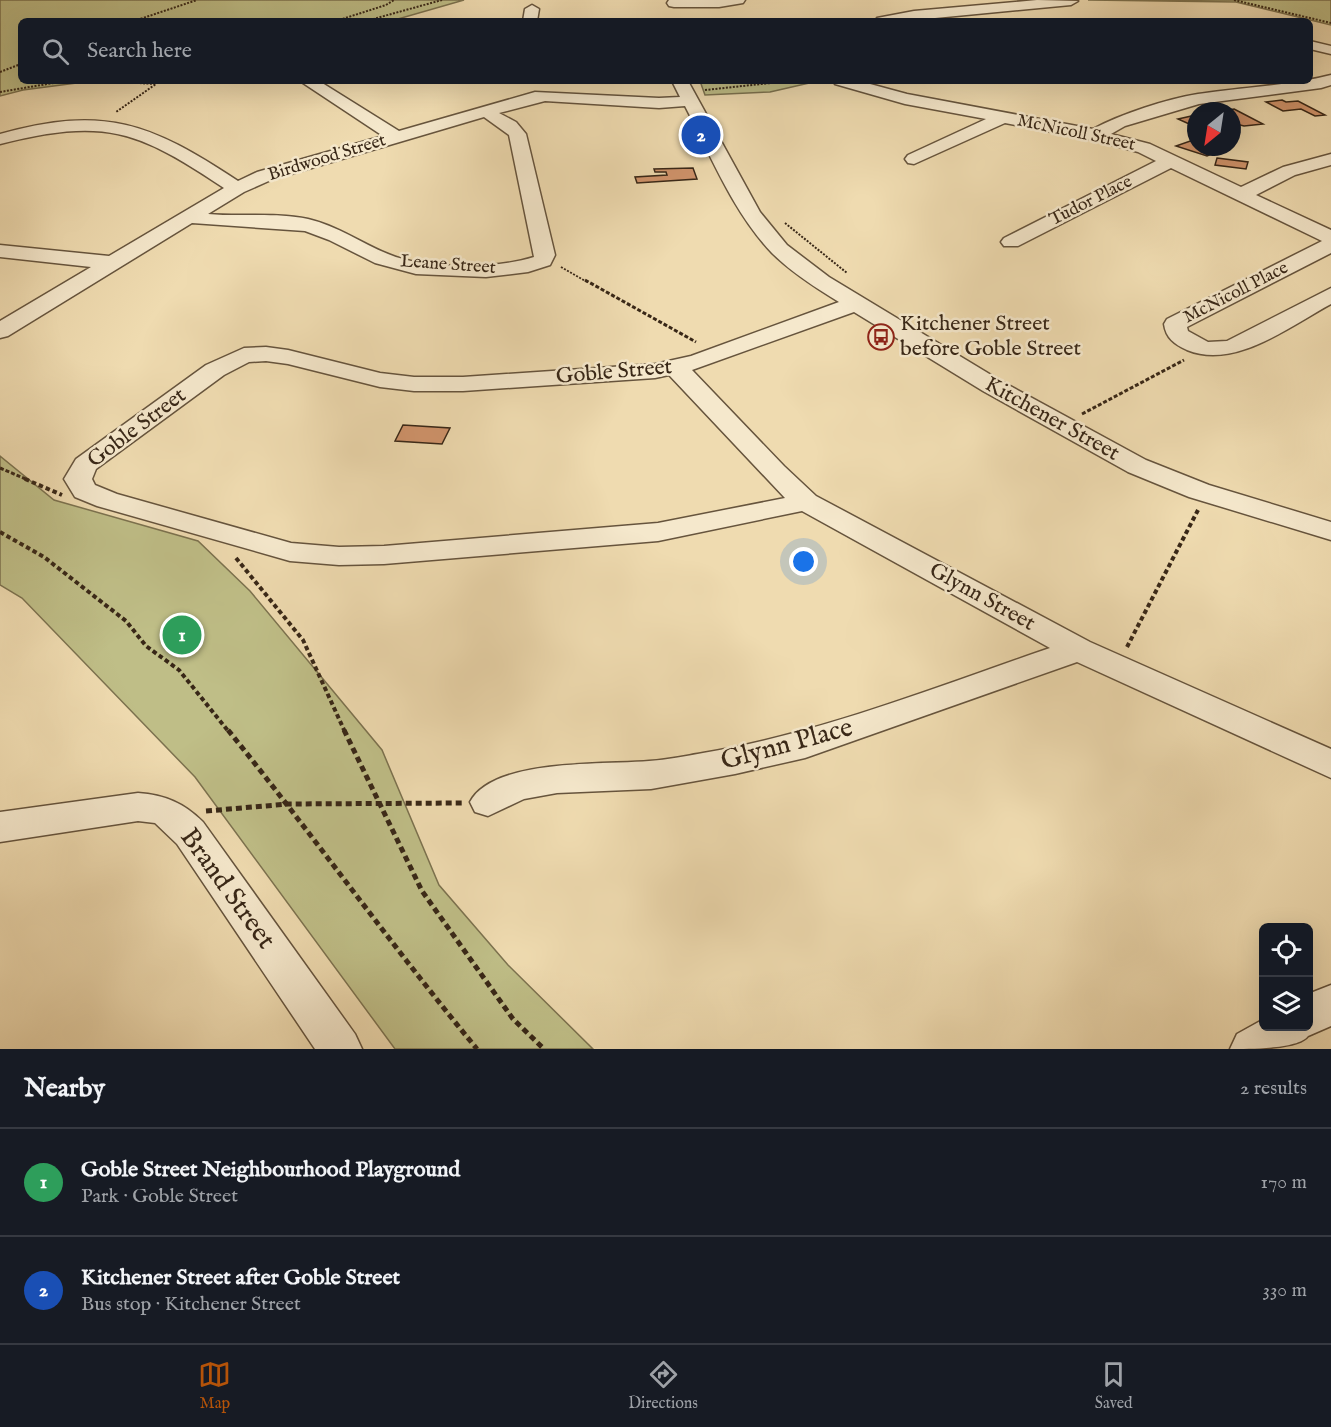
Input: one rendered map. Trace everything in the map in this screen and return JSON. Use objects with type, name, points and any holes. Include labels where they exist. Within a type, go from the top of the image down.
[{"type":"street","points":[[675,18],[674,2],[719,3],[738,0]]},
{"type":"street","points":[[969,0],[986,8]]},
{"type":"street","points":[[898,18],[1071,1]]},
{"type":"street","points":[[1313,46],[1331,50]]},
{"type":"street","points":[[1096,135],[1119,122],[1197,99],[1315,85],[1331,80]]},
{"type":"street","points":[[313,84],[397,137]]},
{"type":"street","points":[[539,84],[546,96]]},
{"type":"street","name":"McNicoll Street","points":[[850,84],[882,94],[1096,135],[1144,148],[1331,238]]},
{"type":"street","points":[[882,94],[915,84]]},
{"type":"street","name":"Birdwood Street","points":[[0,331],[237,188],[264,176],[485,111],[546,96],[659,103],[690,91]]},
{"type":"street","name":"Kitchener Street","points":[[690,91],[752,214],[769,237],[794,261],[855,304],[1070,420],[1137,466],[1188,487],[1253,509],[1331,531]]},
{"type":"street","points":[[485,111],[510,126],[517,134],[544,258]]},
{"type":"street","points":[[914,159],[998,120],[1000,117]]},
{"type":"street","points":[[0,139],[63,126],[116,127],[157,139],[193,158],[237,188]]},
{"type":"street","points":[[1242,194],[1289,171],[1331,159]]},
{"type":"street","name":"Tudor Place","points":[[1011,242],[1172,160]]},
{"type":"street","name":"Leane Street","points":[[189,217],[306,225],[330,231],[384,260],[407,265],[469,270],[525,268],[543,261],[544,258]]},
{"type":"street","name":"McNicoll Place","points":[[1331,244],[1175,324],[1177,334],[1203,349],[1222,350],[1234,347],[1331,295]]},
{"type":"street","points":[[0,251],[113,262]]},
{"type":"street","name":"Goble Street","points":[[806,502],[658,532],[543,543],[339,556],[290,552],[107,500],[86,491],[78,479],[85,465],[215,370],[244,356],[266,354],[288,357],[380,380],[414,384],[463,384],[676,368],[855,304]]},
{"type":"street","name":"Glynn Street","points":[[676,368],[774,472],[806,502],[1079,650],[1331,764]]},
{"type":"street","name":"Glynn Place","points":[[488,802],[516,787],[557,779],[651,775],[735,761],[805,745],[1079,650]]},
{"type":"street","name":"Brand Street","points":[[0,827],[138,807],[157,808],[172,814],[189,833],[340,1049]]},
{"type":"street","points":[[1313,1013],[1331,1004]]},
{"type":"street","points":[[1252,1049],[1283,1031]]},
{"type":"path","points":[[143,18],[197,0]]},
{"type":"path","points":[[345,18],[386,5],[394,0]]},
{"type":"path","points":[[379,18],[442,0]]},
{"type":"path","points":[[1234,0],[1331,22]]},
{"type":"path","points":[[0,72],[18,65]]},
{"type":"path","points":[[0,92],[47,84]]},
{"type":"path","points":[[96,126],[156,84]]},
{"type":"path","points":[[690,91],[760,84]]},
{"type":"path","points":[[781,219],[850,276]]},
{"type":"path","points":[[544,258],[718,354]]},
{"type":"path","points":[[1070,420],[1203,349]]},
{"type":"path","points":[[1070,420],[1091,419]]},
{"type":"path","points":[[0,468],[61,495]]},
{"type":"path","points":[[1126,649],[1201,504]]},
{"type":"path","points":[[0,532],[44,557],[126,621],[146,646],[179,670],[288,804],[435,998],[477,1049]]},
{"type":"path","points":[[231,552],[303,640],[378,804],[422,891],[513,1019],[544,1049]]},
{"type":"path","points":[[172,814],[288,804],[488,802]]},
{"type":"shaded area","points":[[0,0],[464,0],[401,18],[18,18],[18,84],[69,84],[23,90],[0,96]]},
{"type":"shaded area","points":[[1088,0],[1331,0],[1331,25],[1313,21],[1313,18],[1302,18],[1236,2]]},
{"type":"shaded area","points":[[701,84],[805,84],[770,92],[705,95]]},
{"type":"shaded area","points":[[0,456],[54,500],[198,541],[250,591],[382,750],[439,885],[508,965],[593,1049],[395,1049],[195,777],[22,598],[0,585]]},
{"type":"building","points":[[1298,101],[1325,115],[1315,116],[1301,109],[1283,111],[1266,102]]},
{"type":"building","points":[[1241,113],[1263,124],[1241,125]]},
{"type":"building","points":[[1187,117],[1187,123],[1178,119]]},
{"type":"building","points":[[1187,142],[1187,150],[1176,146]]},
{"type":"building","points":[[1217,158],[1248,162],[1246,169],[1215,165]]},
{"type":"building","points":[[693,168],[697,179],[637,183],[635,177],[667,175],[666,172],[655,172],[654,169]]},
{"type":"building","points":[[403,425],[450,428],[442,444],[395,441]]},
{"type":"place","name":"Kitchener Street after Goble Street","points":[[701,135]]},
{"type":"place","name":"Kitchener Street before Goble Street","points":[[881,337]]},
{"type":"place","name":"Goble Street Neighbourhood Playground","points":[[182,635]]}]
